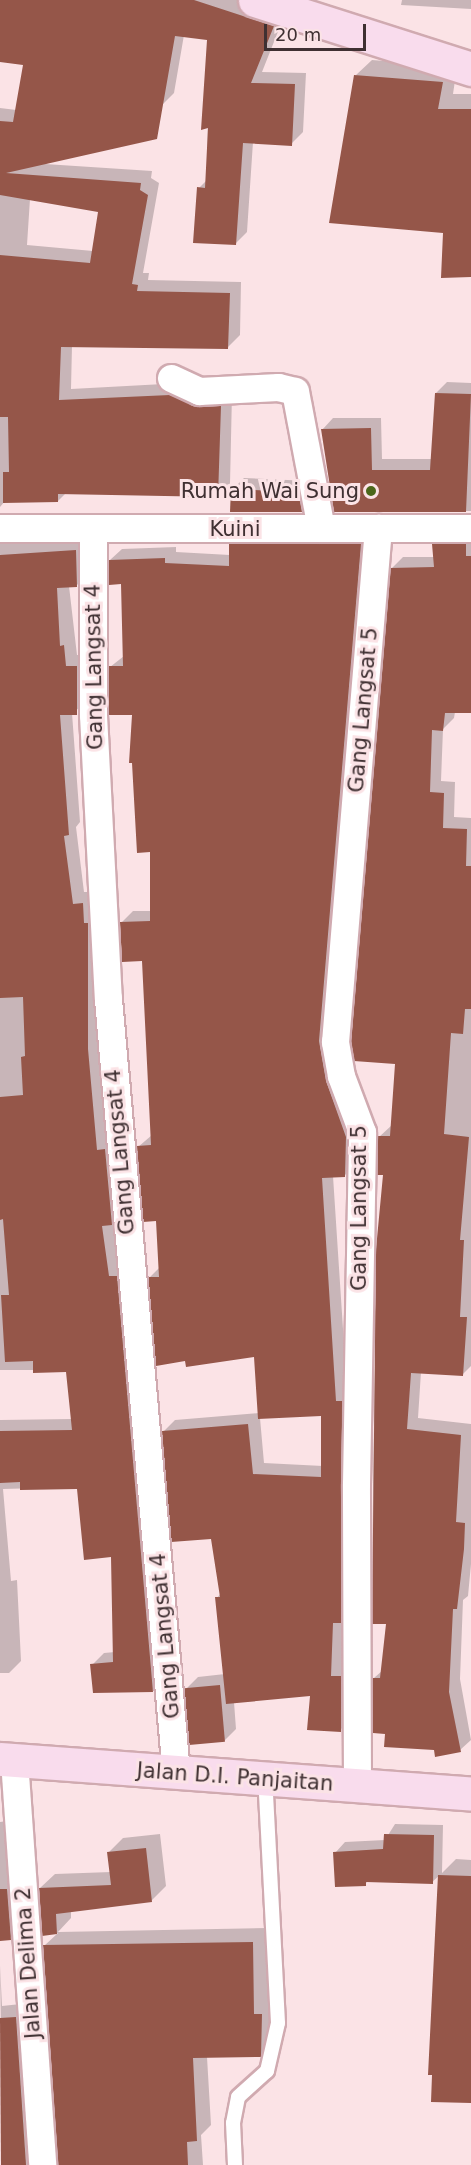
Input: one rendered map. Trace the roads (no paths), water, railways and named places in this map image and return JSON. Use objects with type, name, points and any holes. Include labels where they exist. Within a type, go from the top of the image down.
[{"type":"street","points":[[255,0],[471,69]]},
{"type":"street","points":[[171,378],[199,391],[278,387],[295,391],[321,528]]},
{"type":"street","name":"Kuini","points":[[0,528],[471,528]]},
{"type":"street","name":"Gang Langsat 5","points":[[357,1786],[356,1484],[363,1132],[338,1067],[335,1042],[378,528]]},
{"type":"street","name":"Gang Langsat 4","points":[[93,529],[93,715],[108,999],[176,1773]]},
{"type":"street","name":"Jalan D.I. Panjaitan","points":[[7,1760],[471,1794]]},
{"type":"street","name":"Jalan Delima 2","points":[[7,1760],[42,2165]]},
{"type":"lane","points":[[235,2165],[232,2123],[238,2097],[267,2071],[278,2023],[265,1779]]},
{"type":"place","name":"Rumah Wai Sung","points":[[371,491]]}]
